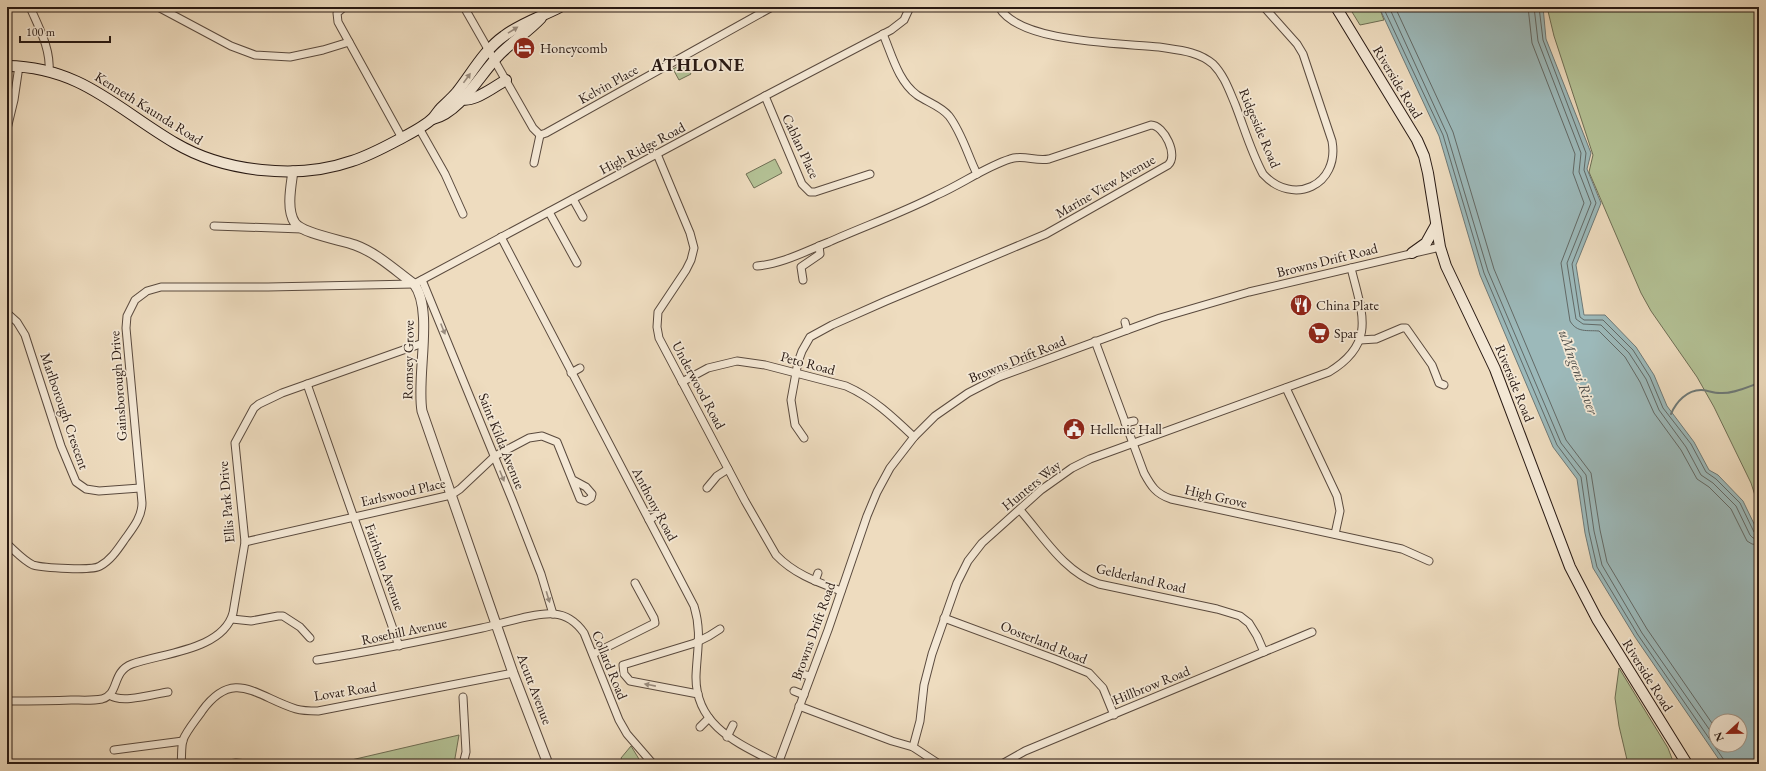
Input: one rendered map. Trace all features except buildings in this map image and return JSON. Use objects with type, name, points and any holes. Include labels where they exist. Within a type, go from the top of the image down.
[{"type":"main road","name":"Kenneth Kaunda Road","points":[[7,66],[19,66],[49,72],[87,86],[104,95],[175,143],[202,157],[236,167],[293,171],[320,169],[350,162],[382,149],[433,119],[443,116],[458,97],[489,50],[503,37],[521,25],[542,17],[560,7]]},
{"type":"main road","name":"Riverside Road","points":[[1336,7],[1417,140],[1424,156],[1440,247],[1446,266],[1495,369],[1578,586],[1687,764]]},
{"type":"main road","name":"Kenneth Kaunda Road","points":[[458,97],[516,40],[532,28],[542,17]]},
{"type":"main road","points":[[458,97],[467,101],[472,100],[506,80]]},
{"type":"main road","points":[[1412,253],[1426,243],[1436,225]]},
{"type":"street","points":[[30,7],[48,52],[50,60],[49,72]]},
{"type":"street","points":[[158,7],[231,46],[255,56],[290,57],[323,50],[349,42]]},
{"type":"street","points":[[344,7],[338,12],[336,17],[402,138]]},
{"type":"street","points":[[464,7],[533,128],[540,135],[534,163]]},
{"type":"street","name":"Kelvin Place","points":[[540,135],[772,7]]},
{"type":"street","name":"High Ridge Road","points":[[418,282],[898,26],[904,20],[910,7]]},
{"type":"street","name":"Ridgeside Road","points":[[999,7],[1009,19],[1016,24],[1043,33],[1074,39],[1183,50],[1201,56],[1214,65],[1226,82],[1263,174],[1275,184],[1284,188],[1296,191],[1306,189],[1322,179],[1330,168],[1334,150],[1332,141],[1303,54],[1297,44],[1264,7]]},
{"type":"street","points":[[883,34],[899,74],[906,84],[917,95],[941,108],[954,123],[977,174]]},
{"type":"street","points":[[7,129],[14,100],[19,66]]},
{"type":"street","name":"Cablan Place","points":[[765,96],[802,184],[807,190],[815,192],[870,174]]},
{"type":"street","name":"Marine View Avenue","points":[[757,266],[788,258],[819,246],[937,196],[977,174],[1015,157],[1043,160],[1049,159],[1151,125],[1162,129],[1173,156],[1172,161],[1168,165],[1046,234],[955,271],[819,332],[806,342],[796,373]]},
{"type":"street","points":[[419,128],[445,174],[463,214]]},
{"type":"street","name":"Underwood Road","points":[[657,154],[690,233],[694,248],[689,265],[660,307],[656,319],[659,338],[728,469],[769,545],[776,555],[794,571],[841,591]]},
{"type":"street","points":[[293,171],[291,195],[292,216],[296,224],[302,229]]},
{"type":"street","points":[[573,199],[583,217]]},
{"type":"street","points":[[549,212],[577,262]]},
{"type":"street","points":[[214,226],[302,229],[357,246],[372,253],[418,282]]},
{"type":"street","name":"Anthony Road","points":[[501,237],[694,606],[699,625],[696,675],[698,694],[709,718],[713,724],[727,737],[778,764]]},
{"type":"street","points":[[803,280],[801,267],[820,254],[819,246]]},
{"type":"street","name":"Browns Drift Road","points":[[778,764],[877,492],[890,468],[914,437],[935,416],[968,393],[999,378],[1095,341],[1198,306],[1440,247]]},
{"type":"street","points":[[1351,268],[1362,314],[1360,340],[1376,339],[1402,328],[1406,328],[1432,365],[1439,383],[1444,385]]},
{"type":"street","name":"Gainsborough Drive","points":[[7,544],[27,561],[36,566],[86,569],[100,567],[121,545],[141,514],[142,503],[126,328],[130,308],[141,295],[161,287],[224,283],[268,287],[418,282]]},
{"type":"street","name":"Saint Kilda Avenue","points":[[418,282],[437,315],[495,456],[541,574],[553,614]]},
{"type":"street","name":"Romsey Grove","points":[[418,282],[421,296],[423,343],[420,402],[496,624]]},
{"type":"street","name":"Marlborough Crescent","points":[[7,313],[17,322],[25,335],[61,446],[76,482],[86,489],[99,492],[140,488]]},
{"type":"street","points":[[422,315],[437,315]]},
{"type":"street","points":[[1125,322],[1128,330]]},
{"type":"street","name":"Hunters Way","points":[[913,747],[920,721],[925,677],[944,618],[957,583],[972,556],[982,543],[1041,490],[1072,468],[1090,459],[1329,372],[1338,367],[1350,355],[1360,340]]},
{"type":"street","name":"High Grove","points":[[1095,341],[1125,423],[1151,487],[1160,495],[1171,499],[1405,550],[1428,561]]},
{"type":"street","name":"Ellis Park Drive","points":[[232,619],[244,542],[235,443],[250,415],[259,404],[307,384],[423,343]]},
{"type":"street","name":"Peto Road","points":[[682,382],[708,368],[737,361],[765,365],[846,386],[858,391],[884,409],[914,437]]},
{"type":"street","points":[[571,372],[580,368]]},
{"type":"street","points":[[796,373],[791,400],[792,411],[795,425],[804,438]]},
{"type":"street","name":"Fairholm Avenue","points":[[307,384],[399,646]]},
{"type":"street","points":[[1286,388],[1337,496],[1340,511],[1335,534]]},
{"type":"street","points":[[1125,423],[1134,421]]},
{"type":"street","name":"Earlswood Place","points":[[244,542],[451,495],[460,489],[495,456],[529,438],[536,436],[548,437],[557,442],[560,446],[573,480]]},
{"type":"street","points":[[707,488],[717,476],[728,469]]},
{"type":"street","points":[[733,478],[740,474]]},
{"type":"street","name":"Gelderland Road","points":[[1020,510],[1065,563],[1082,576],[1099,584],[1217,609],[1240,616],[1249,623],[1253,629],[1264,652]]},
{"type":"street","points":[[649,520],[657,516]]},
{"type":"street","points":[[815,581],[818,573]]},
{"type":"street","points":[[593,654],[655,623],[654,618],[635,583]]},
{"type":"street","points":[[496,624],[553,614]]},
{"type":"street","name":"Collard Road","points":[[553,614],[564,616],[579,626],[584,633],[619,720],[627,734],[652,764]]},
{"type":"street","points":[[7,701],[91,700],[103,698],[110,695],[122,669],[135,663],[182,651],[201,644],[221,632],[232,619],[251,621],[283,616],[300,626],[310,638]]},
{"type":"street","name":"Oosterland Road","points":[[944,618],[1057,660],[1089,674],[1103,688],[1114,714]]},
{"type":"street","name":"Rosehill Avenue","points":[[317,660],[399,646],[496,624]]},
{"type":"street","name":"Acutt Avenue","points":[[496,624],[548,764]]},
{"type":"street","points":[[698,694],[630,680],[626,677],[622,667],[625,664],[699,641],[720,629]]},
{"type":"street","name":"Hillbrow Road","points":[[1002,764],[1025,751],[1312,632]]},
{"type":"street","name":"Lovat Road","points":[[181,764],[183,741],[209,701],[230,688],[241,688],[296,708],[318,711],[513,673]]},
{"type":"street","points":[[802,674],[810,676]]},
{"type":"street","points":[[794,691],[804,695]]},
{"type":"street","points":[[110,695],[118,699],[126,699],[168,692]]},
{"type":"street","points":[[463,697],[466,752],[463,764]]},
{"type":"street","points":[[799,706],[892,741],[913,747],[939,764]]},
{"type":"street","points":[[700,727],[709,718]]},
{"type":"street","points":[[727,737],[734,725]]},
{"type":"street","points":[[114,750],[183,741]]},
{"type":"street","points":[[229,764],[249,764]]},
{"type":"green space","points":[[1349,7],[1379,7],[1384,20],[1360,25]]},
{"type":"green space","points":[[1547,7],[1759,7],[1759,508],[1751,483],[1714,407],[1697,377],[1651,311],[1641,293],[1589,172],[1593,155],[1554,36]]},
{"type":"green space","points":[[684,63],[691,74],[679,80],[673,69]]},
{"type":"green space","points":[[775,159],[782,173],[754,188],[746,174]]},
{"type":"green space","points":[[1619,668],[1668,748],[1674,764],[1628,764],[1619,726],[1615,698]]},
{"type":"green space","points":[[459,735],[454,764],[334,764]]},
{"type":"green space","points":[[631,746],[642,764],[624,764],[621,758]]},
{"type":"water","name":"uMngeni River","points":[[1379,7],[1543,7],[1546,39],[1591,153],[1587,169],[1601,203],[1576,265],[1584,315],[1605,315],[1636,347],[1654,375],[1667,406],[1694,442],[1709,470],[1718,475],[1743,501],[1759,534],[1759,764],[1722,764],[1714,753],[1748,753],[1748,713],[1708,713],[1708,744],[1635,637],[1593,568],[1585,533],[1577,479],[1553,447],[1480,275],[1439,136]]},
{"type":"waterway","points":[[1671,414],[1679,401],[1691,392],[1706,390],[1717,393],[1725,393],[1740,390],[1759,383]]},
{"type":"place","name":"Honeycomb","points":[[524,48]]},
{"type":"place","name":"China Plate","points":[[1301,305]]},
{"type":"place","name":"Spar","points":[[1319,333]]},
{"type":"place","name":"Hellenic Hall","points":[[1074,429]]},
{"type":"district","name":"ATHLONE","points":[[698,64]]}]
